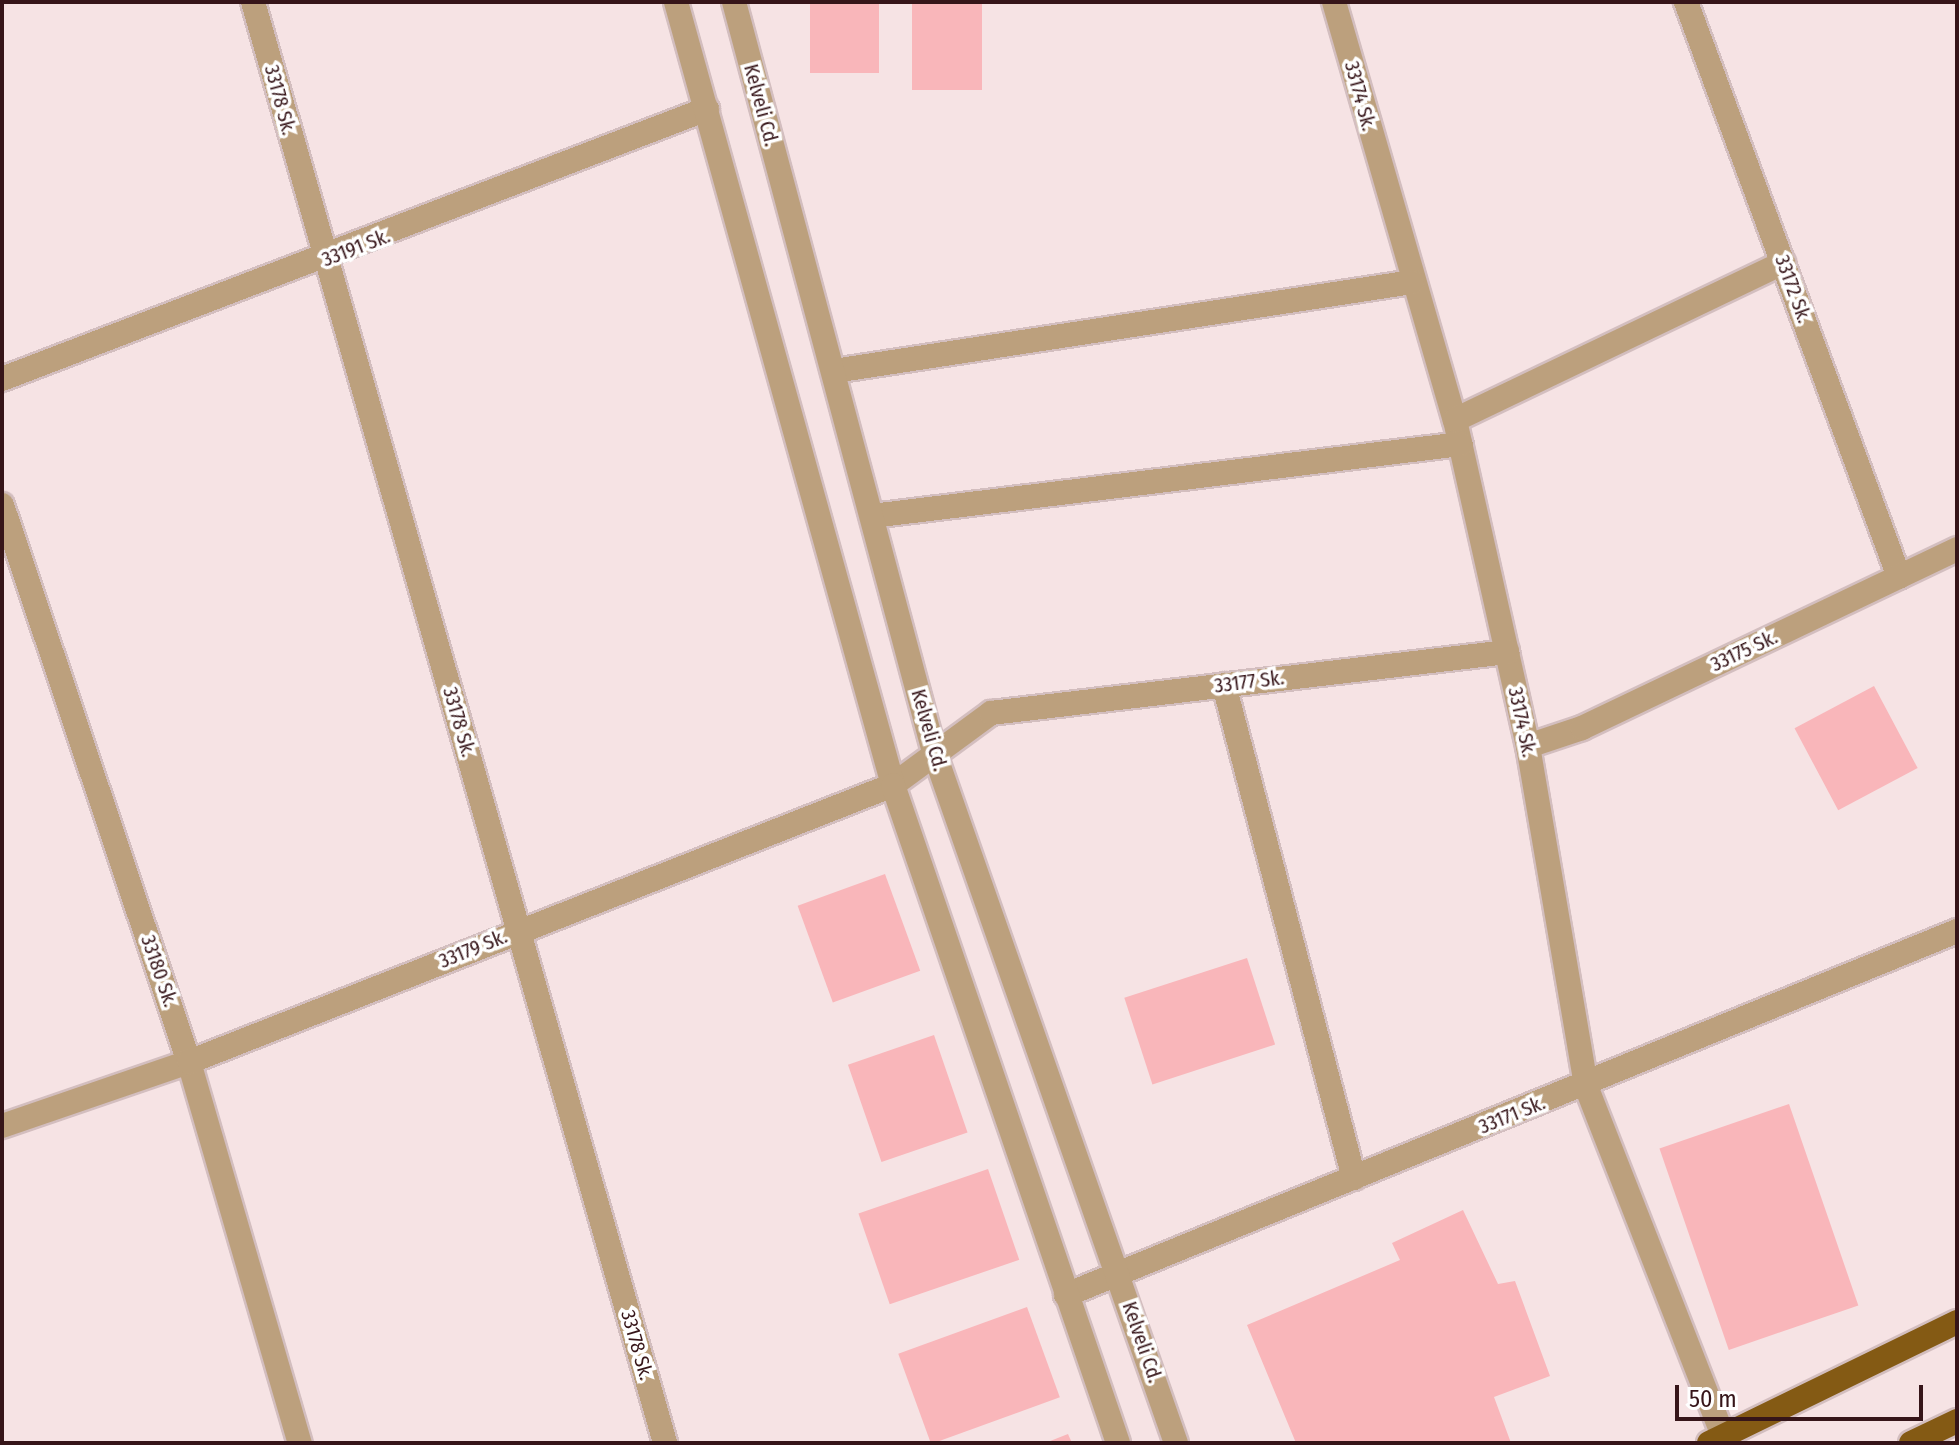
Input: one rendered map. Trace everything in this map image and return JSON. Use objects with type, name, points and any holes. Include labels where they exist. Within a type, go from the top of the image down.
[{"type":"highway","points":[[1716,1440],[1957,1322]]},
{"type":"highway","points":[[1911,1443],[1957,1421]]},
{"type":"street","name":"33178 Sk.","points":[[253,2],[324,261],[520,930],[665,1443]]},
{"type":"street","points":[[676,2],[893,785],[1118,1443]]},
{"type":"street","name":"Kelveli Cd.","points":[[734,2],[934,752],[1176,1443]]},
{"type":"street","name":"33174 Sk.","points":[[1334,2],[1461,444],[1528,746],[1586,1086],[1716,1440]]},
{"type":"street","name":"33172 Sk.","points":[[1686,2],[1899,577]]},
{"type":"street","name":"33191 Sk.","points":[[2,379],[324,261],[707,109]]},
{"type":"street","points":[[1455,420],[1783,263]]},
{"type":"street","points":[[834,371],[1412,282]]},
{"type":"street","points":[[872,516],[1461,444]]},
{"type":"street","name":"33180 Sk.","points":[[2,505],[189,1062],[300,1443]]},
{"type":"street","name":"33175 Sk.","points":[[1528,746],[1582,728],[1957,549]]},
{"type":"street","name":"33177 Sk.","points":[[991,713],[1507,652]]},
{"type":"street","points":[[1224,685],[1354,1178]]},
{"type":"street","name":"33179 Sk.","points":[[2,1126],[189,1062],[893,785],[991,713]]},
{"type":"street","name":"33171 Sk.","points":[[1066,1295],[1586,1086],[1957,931]]},
{"type":"building","points":[[810,2],[879,2],[879,73],[810,73]]},
{"type":"building","points":[[912,2],[982,2],[982,90],[912,90]]},
{"type":"building","points":[[1874,686],[1918,768],[1838,810],[1795,728]]},
{"type":"building","points":[[885,874],[920,971],[833,1003],[798,906]]},
{"type":"building","points":[[1247,958],[1275,1045],[1152,1084],[1124,998]]},
{"type":"building","points":[[934,1035],[968,1132],[881,1162],[848,1065]]},
{"type":"building","points":[[1789,1104],[1858,1305],[1729,1350],[1659,1149]]},
{"type":"building","points":[[988,1169],[1019,1260],[890,1304],[858,1214]]},
{"type":"building","points":[[1463,1210],[1498,1284],[1515,1281],[1550,1376],[1494,1397],[1511,1443],[1296,1443],[1247,1325],[1400,1260],[1392,1243]]},
{"type":"building","points":[[1027,1307],[1060,1397],[931,1443],[898,1354]]},
{"type":"building","points":[[1068,1434],[1072,1443],[1045,1443]]}]
